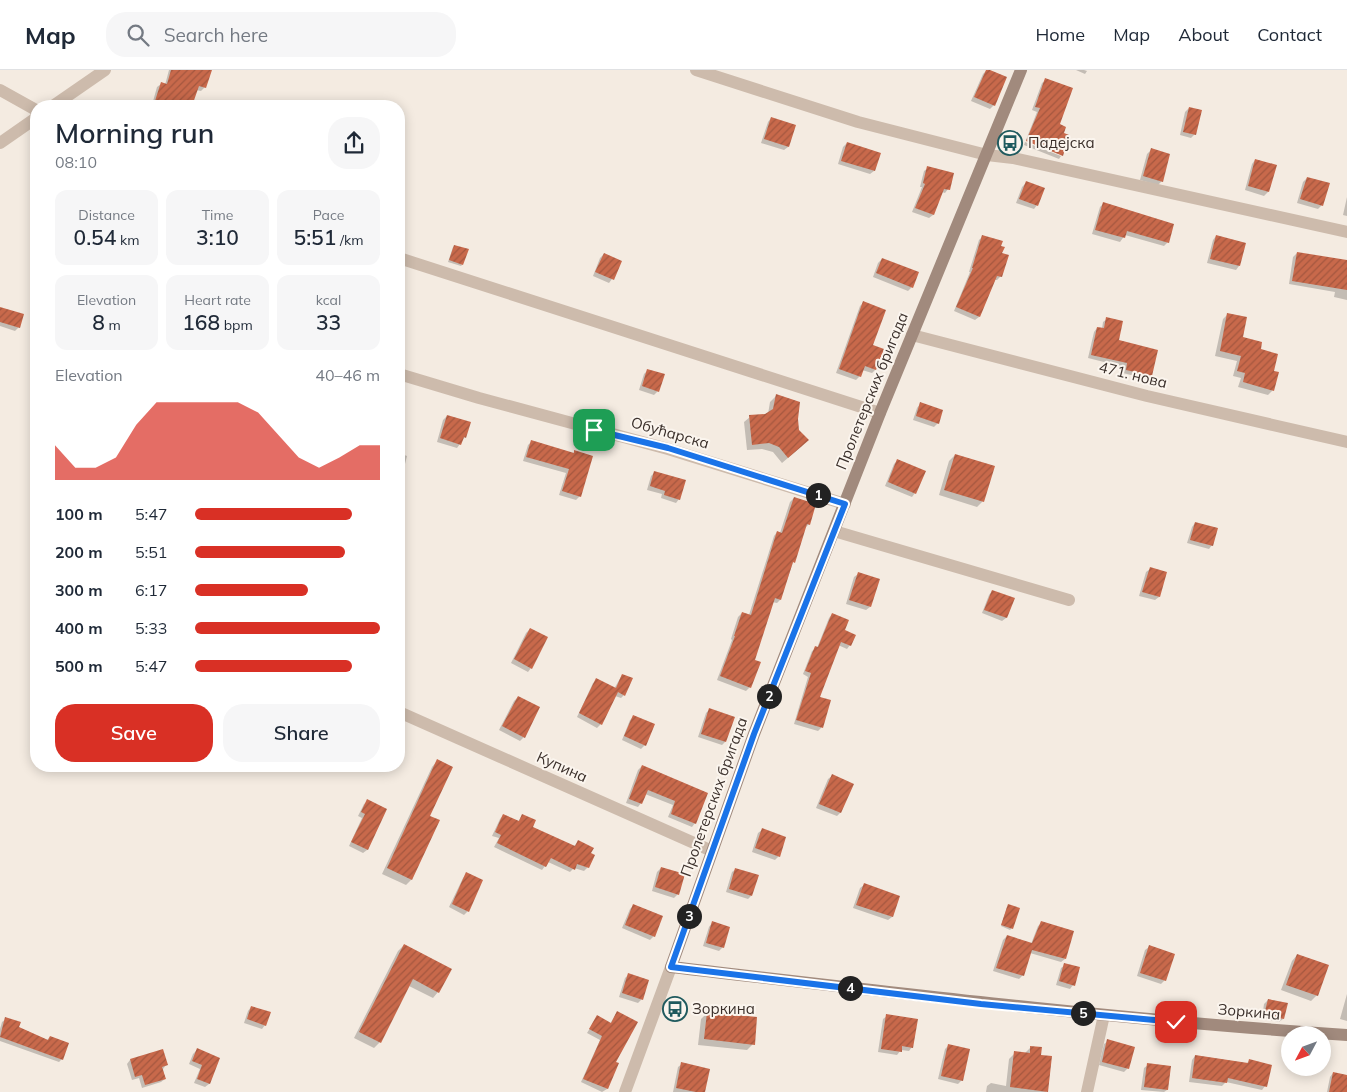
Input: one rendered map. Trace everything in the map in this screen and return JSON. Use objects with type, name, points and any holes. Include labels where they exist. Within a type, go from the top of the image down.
[{"type":"street","points":[[62,100],[105,70]]},
{"type":"street","points":[[696,70],[858,122],[987,155],[1013,158],[1347,232]]},
{"type":"street","name":"Пролетерских бригада","points":[[625,1092],[754,734],[880,413],[1021,70]]},
{"type":"street","points":[[0,90],[30,107]]},
{"type":"street","points":[[0,143],[30,122]]},
{"type":"street","points":[[405,260],[880,413]]},
{"type":"street","name":"471. нова","points":[[912,335],[1148,396],[1347,442]]},
{"type":"street","name":"Обућарска","points":[[405,376],[479,398],[668,448],[845,504]]},
{"type":"street","points":[[834,531],[1069,600]]},
{"type":"street","name":"Купина","points":[[405,715],[712,851]]},
{"type":"street","name":"Зоркина","points":[[671,967],[981,1004],[1249,1029],[1347,1036]]},
{"type":"street","points":[[1087,1092],[1104,1015]]},
{"type":"building","points":[[171,70],[212,70],[206,88],[199,86],[194,100],[155,100],[161,82],[167,84]]},
{"type":"building","points":[[986,70],[1007,77],[995,106],[974,97]]},
{"type":"building","points":[[1045,78],[1073,88],[1060,124],[1066,127],[1064,133],[1069,135],[1063,156],[1026,141],[1040,108],[1035,107]]},
{"type":"building","points":[[1189,107],[1202,110],[1196,135],[1183,132]]},
{"type":"building","points":[[771,117],[796,125],[789,147],[764,139]]},
{"type":"building","points":[[847,142],[881,153],[875,171],[841,161]]},
{"type":"building","points":[[1151,148],[1170,154],[1163,182],[1143,176]]},
{"type":"building","points":[[1255,159],[1277,165],[1269,192],[1248,186]]},
{"type":"building","points":[[927,166],[954,173],[950,190],[944,189],[934,215],[915,208],[925,184],[923,183]]},
{"type":"building","points":[[1307,177],[1330,183],[1323,206],[1300,199]]},
{"type":"building","points":[[1026,181],[1045,188],[1038,206],[1019,199]]},
{"type":"building","points":[[1103,202],[1174,224],[1169,243],[1127,231],[1125,238],[1095,230]]},
{"type":"building","points":[[982,235],[1003,241],[1001,246],[1005,247],[1002,253],[1009,255],[1002,277],[997,276],[980,317],[956,307],[973,268]]},
{"type":"building","points":[[1216,235],[1246,243],[1240,266],[1210,259]]},
{"type":"building","points":[[454,245],[469,249],[463,265],[449,260]]},
{"type":"building","points":[[1297,252],[1347,260],[1347,290],[1292,281]]},
{"type":"building","points":[[604,253],[622,261],[614,280],[595,272]]},
{"type":"building","points":[[882,258],[919,272],[913,288],[876,273]]},
{"type":"building","points":[[863,301],[886,310],[873,345],[884,349],[876,370],[865,366],[861,377],[839,369]]},
{"type":"building","points":[[0,307],[24,314],[20,328],[0,322]]},
{"type":"building","points":[[1227,313],[1247,317],[1243,337],[1262,342],[1261,349],[1278,354],[1274,371],[1279,372],[1274,391],[1243,382],[1245,373],[1237,371],[1241,356],[1220,351]]},
{"type":"building","points":[[1106,317],[1123,321],[1119,340],[1158,350],[1152,376],[1126,370],[1127,363],[1091,355],[1097,327],[1104,328]]},
{"type":"building","points":[[647,369],[665,374],[659,392],[642,386]]},
{"type":"building","points":[[776,394],[800,402],[799,430],[809,440],[788,458],[779,447],[769,443],[752,445],[749,415],[765,414],[773,409]]},
{"type":"building","points":[[920,402],[943,410],[939,424],[916,416]]},
{"type":"building","points":[[447,415],[471,422],[466,438],[464,437],[461,445],[440,438]]},
{"type":"building","points":[[531,440],[574,453],[574,450],[593,456],[581,497],[562,491],[569,469],[526,457]]},
{"type":"building","points":[[955,454],[995,466],[984,502],[944,490]]},
{"type":"building","points":[[897,459],[926,471],[916,494],[888,482]]},
{"type":"building","points":[[654,471],[686,480],[680,500],[664,495],[665,491],[650,486]]},
{"type":"building","points":[[794,497],[816,504],[810,525],[807,524],[795,563],[793,562],[781,600],[775,598],[755,660],[761,662],[751,688],[720,676],[742,612],[751,615],[777,531],[782,533]]},
{"type":"building","points":[[1195,522],[1218,528],[1213,546],[1190,540]]},
{"type":"building","points":[[1150,567],[1167,572],[1160,597],[1142,592]]},
{"type":"building","points":[[858,572],[880,579],[871,607],[849,600]]},
{"type":"building","points":[[992,590],[1015,598],[1007,618],[984,610]]},
{"type":"building","points":[[832,613],[849,620],[845,630],[856,635],[851,646],[841,642],[820,697],[831,700],[823,728],[796,720],[811,673],[805,671],[815,646],[818,647]]},
{"type":"building","points":[[530,628],[548,637],[532,669],[514,659]]},
{"type":"building","points":[[622,674],[633,678],[625,696],[618,692],[602,725],[579,713],[596,678],[616,688]]},
{"type":"building","points":[[518,696],[540,707],[525,738],[502,726]]},
{"type":"building","points":[[709,708],[735,717],[726,742],[701,734]]},
{"type":"building","points":[[633,715],[655,724],[646,746],[624,736]]},
{"type":"building","points":[[437,759],[453,767],[430,816],[440,820],[412,880],[387,868]]},
{"type":"building","points":[[642,765],[708,793],[696,824],[671,814],[675,801],[648,790],[642,804],[629,799]]},
{"type":"building","points":[[832,774],[854,784],[841,813],[819,804]]},
{"type":"building","points":[[367,799],[387,809],[368,850],[351,842],[365,814],[361,812]]},
{"type":"building","points":[[503,814],[519,821],[522,814],[536,820],[533,827],[575,846],[578,840],[594,848],[591,853],[595,855],[589,868],[577,864],[575,870],[551,858],[546,867],[497,843],[501,835],[495,832]]},
{"type":"building","points":[[762,828],[786,837],[780,857],[755,848]]},
{"type":"building","points":[[661,867],[685,874],[679,895],[655,887]]},
{"type":"building","points":[[735,868],[759,875],[752,896],[729,889]]},
{"type":"building","points":[[466,872],[483,880],[469,912],[452,904]]},
{"type":"building","points":[[864,883],[900,896],[893,917],[856,905]]},
{"type":"building","points":[[633,904],[663,916],[655,937],[625,925]]},
{"type":"building","points":[[1008,904],[1020,908],[1013,929],[1001,925]]},
{"type":"building","points":[[712,921],[730,927],[724,948],[706,943]]},
{"type":"building","points":[[1041,921],[1074,931],[1066,959],[1032,950],[1024,976],[996,968],[1007,935],[1032,943]]},
{"type":"building","points":[[404,944],[452,969],[439,993],[413,979],[381,1043],[359,1032]]},
{"type":"building","points":[[1149,945],[1175,954],[1166,981],[1140,973]]},
{"type":"building","points":[[1297,954],[1329,965],[1318,996],[1286,985]]},
{"type":"building","points":[[1064,963],[1080,967],[1075,986],[1059,981]]},
{"type":"building","points":[[628,973],[649,980],[643,1000],[622,993]]},
{"type":"building","points":[[1268,999],[1288,1003],[1284,1019],[1264,1015]]},
{"type":"building","points":[[251,1006],[271,1012],[266,1026],[247,1019]]},
{"type":"building","points":[[617,1011],[638,1022],[616,1062],[619,1063],[608,1089],[583,1079],[602,1036],[589,1029],[597,1015],[611,1023]]},
{"type":"building","points":[[707,1012],[757,1017],[755,1045],[704,1039]]},
{"type":"building","points":[[886,1014],[918,1019],[913,1048],[902,1046],[902,1052],[881,1049]]},
{"type":"building","points":[[5,1017],[21,1022],[19,1027],[48,1040],[50,1036],[69,1043],[63,1060],[0,1037]]},
{"type":"building","points":[[1107,1039],[1135,1047],[1129,1069],[1102,1062]]},
{"type":"building","points":[[948,1044],[970,1049],[963,1081],[941,1076]]},
{"type":"building","points":[[1030,1046],[1042,1047],[1041,1055],[1052,1056],[1048,1092],[1010,1087],[1014,1051],[1030,1053]]},
{"type":"building","points":[[197,1048],[220,1058],[210,1084],[197,1079],[202,1065],[192,1061]]},
{"type":"building","points":[[163,1049],[168,1065],[162,1067],[166,1079],[145,1085],[142,1075],[135,1077],[130,1059]]},
{"type":"building","points":[[1195,1055],[1248,1063],[1249,1059],[1272,1065],[1267,1087],[1228,1078],[1227,1083],[1192,1078]]},
{"type":"building","points":[[681,1062],[710,1069],[705,1092],[676,1088]]},
{"type":"building","points":[[1147,1063],[1171,1066],[1168,1090],[1144,1087]]},
{"type":"building","points":[[1333,1072],[1347,1075],[1347,1092],[1329,1092]]},
{"type":"place","name":"Падејска","points":[[1010,143]]},
{"type":"place","name":"Зоркина","points":[[675,1009]]},
{"type":"route","points":[[594,430],[668,448],[845,504],[754,734],[671,967],[981,1004],[1176,1022]]}]
